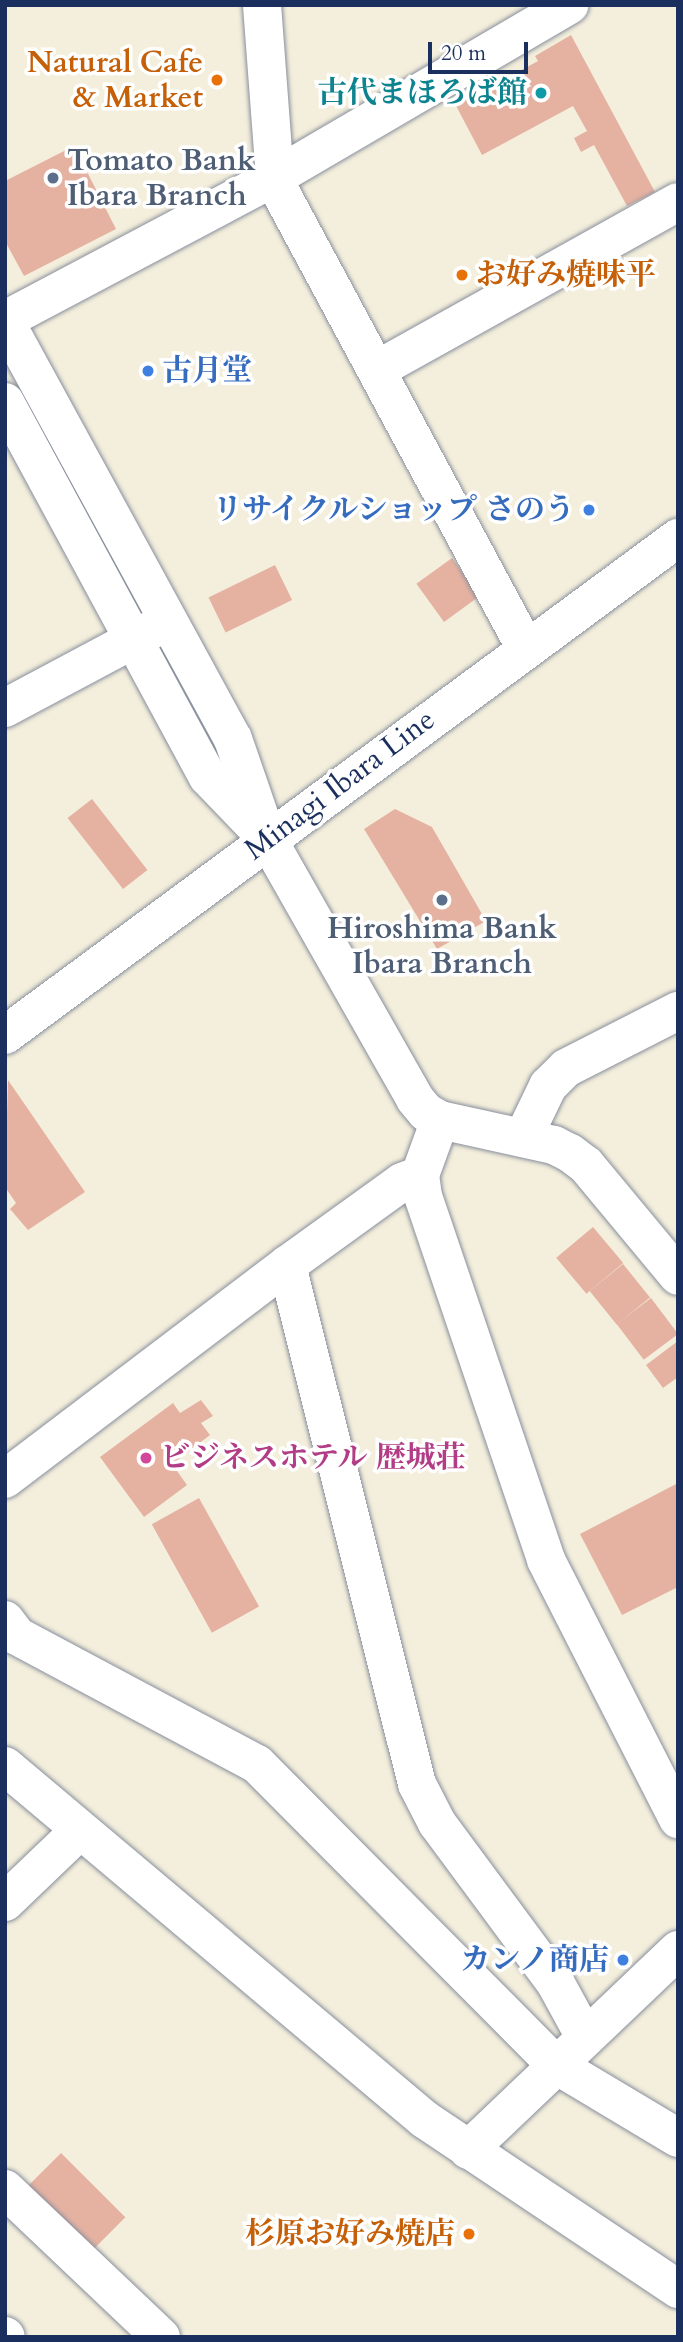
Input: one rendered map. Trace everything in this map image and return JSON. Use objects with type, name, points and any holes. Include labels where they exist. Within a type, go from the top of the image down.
[{"type":"street","points":[[262,5],[275,177],[525,647]]},
{"type":"street","points":[[569,5],[275,177],[5,320],[233,739],[267,838],[415,1098],[426,1112],[440,1120],[554,1145],[586,1166],[678,1276]]},
{"type":"street","points":[[378,369],[678,202]]},
{"type":"street","points":[[5,402],[208,777],[267,838]]},
{"type":"street","name":"Minagi Ibara Line","points":[[5,1035],[525,647],[678,538]]},
{"type":"street","points":[[5,708],[169,621]]},
{"type":"street","points":[[523,1138],[548,1086],[566,1068],[678,1012]]},
{"type":"street","points":[[440,1120],[420,1175],[423,1196],[546,1560],[678,1819]]},
{"type":"street","points":[[5,1479],[287,1265],[402,1182],[420,1175]]},
{"type":"street","points":[[287,1265],[417,1784],[437,1823],[556,1984],[585,2037]]},
{"type":"street","points":[[5,1620],[17,1636],[257,1764],[556,2065],[678,2138]]},
{"type":"street","points":[[5,1766],[424,2119],[678,2289]]},
{"type":"street","points":[[5,1902],[79,1831]]},
{"type":"street","points":[[468,2150],[678,1951]]},
{"type":"street","points":[[5,2189],[161,2337]]},
{"type":"building","points":[[571,35],[655,192],[627,206],[594,145],[581,152],[574,138],[587,131],[573,106],[482,155],[453,100],[474,89],[477,94],[538,61],[535,56]]},
{"type":"building","points":[[74,146],[116,229],[24,276],[5,241],[5,181]]},
{"type":"building","points":[[452,558],[480,596],[444,622],[416,584]]},
{"type":"building","points":[[275,565],[292,600],[226,632],[208,597]]},
{"type":"building","points":[[92,799],[147,870],[123,889],[68,818]]},
{"type":"building","points":[[395,809],[432,827],[486,921],[437,949],[364,829]]},
{"type":"building","points":[[8,1080],[85,1192],[28,1230],[10,1209],[16,1203],[5,1187]]},
{"type":"building","points":[[593,1227],[623,1263],[586,1294],[556,1258]]},
{"type":"building","points":[[623,1264],[650,1297],[617,1324],[590,1291]]},
{"type":"building","points":[[651,1298],[678,1334],[644,1360],[617,1324]]},
{"type":"building","points":[[678,1341],[678,1377],[663,1388],[646,1365]]},
{"type":"building","points":[[201,1400],[213,1416],[201,1423],[210,1435],[172,1464],[187,1485],[144,1517],[100,1457],[173,1403],[180,1413]]},
{"type":"building","points":[[678,1483],[678,1587],[622,1615],[580,1534]]},
{"type":"building","points":[[199,1498],[259,1606],[212,1633],[152,1524]]},
{"type":"building","points":[[61,2153],[125,2217],[89,2253],[25,2189]]},
{"type":"place","name":"Natural Cafe & Market","points":[[217,80]]},
{"type":"place","name":"古代まほろば館","points":[[541,93]]},
{"type":"place","name":"Tomato Bank Ibara Branch","points":[[53,178]]},
{"type":"place","name":"お好み焼味平","points":[[462,275]]},
{"type":"place","name":"古月堂","points":[[148,371]]},
{"type":"place","name":"リサイクルショップ さのう","points":[[589,510]]},
{"type":"place","name":"Hiroshima Bank Ibara Branch","points":[[442,900]]},
{"type":"place","name":"ビジネスホテル 歴城荘","points":[[146,1458]]},
{"type":"place","name":"カンノ商店","points":[[623,1960]]},
{"type":"place","name":"杉原お好み焼店","points":[[469,2234]]}]
